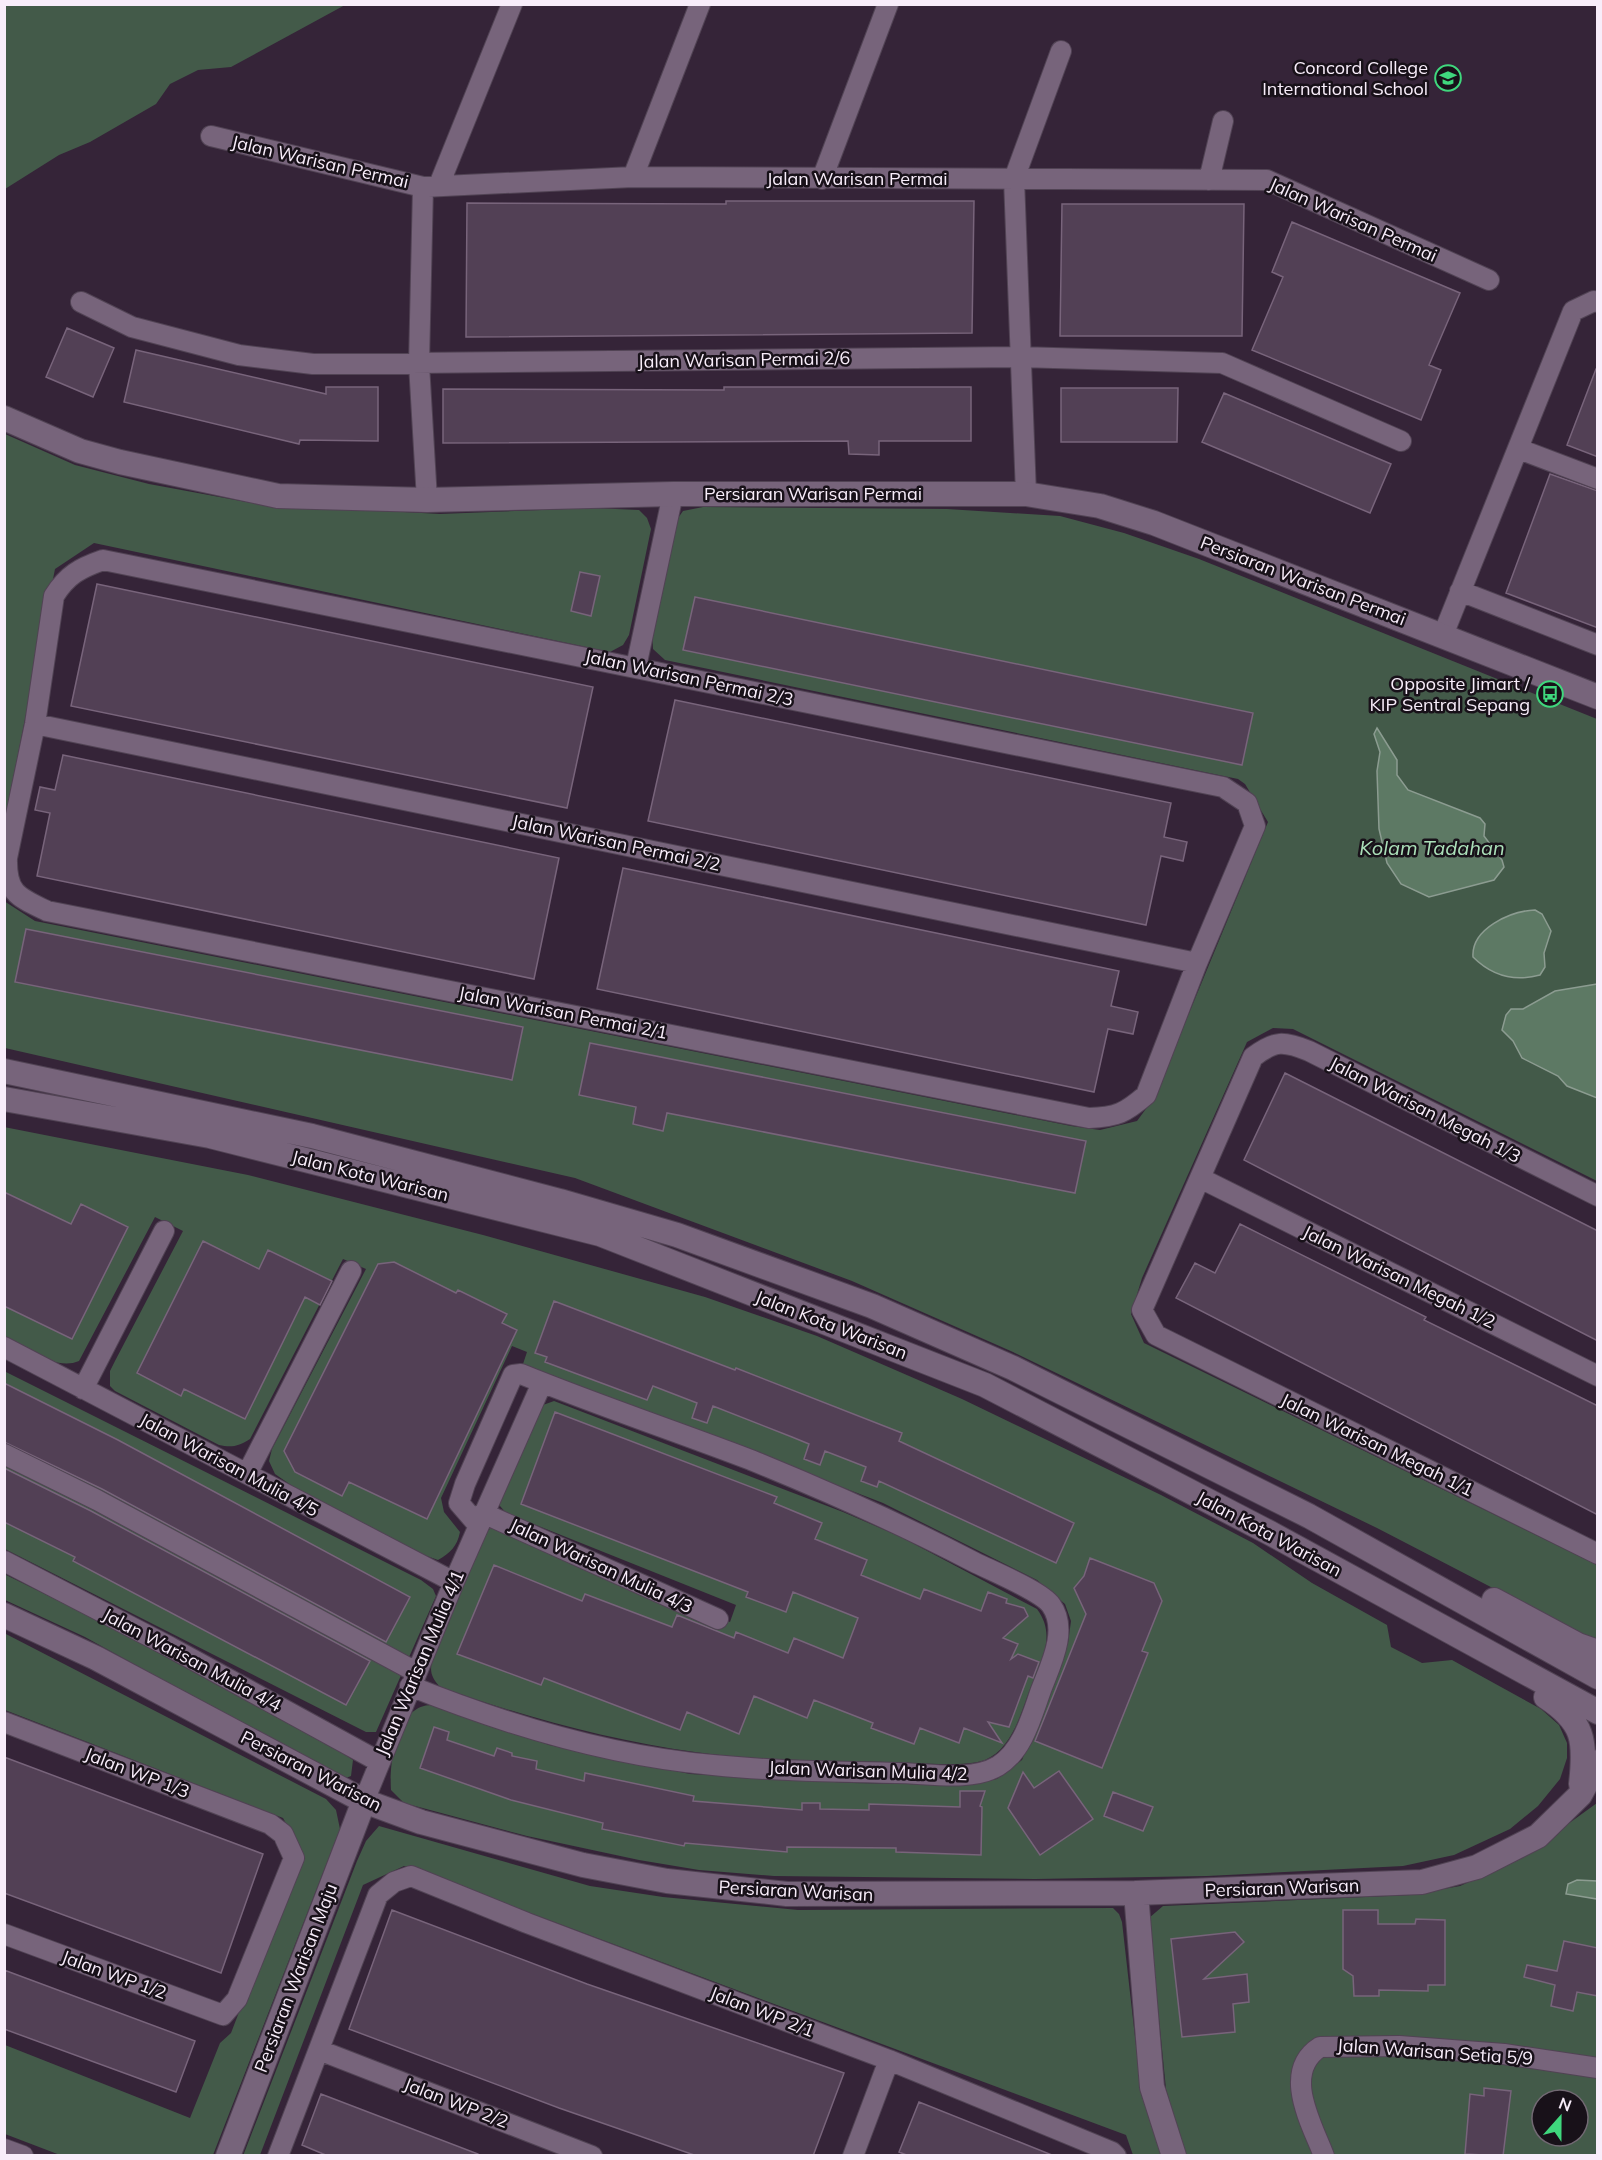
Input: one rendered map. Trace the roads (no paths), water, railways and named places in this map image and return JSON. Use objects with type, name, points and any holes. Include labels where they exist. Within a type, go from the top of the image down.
[{"type":"street","points":[[428,501],[419,364],[431,186],[512,4]]},
{"type":"street","points":[[633,177],[700,4]]},
{"type":"street","points":[[822,179],[888,4]]},
{"type":"street","points":[[1026,494],[1014,179],[1061,51]]},
{"type":"street","points":[[1209,180],[1223,121]]},
{"type":"street","name":"Jalan Warisan Permai","points":[[210,136],[431,186],[633,177],[1267,180],[1489,280]]},
{"type":"street","name":"Jalan Warisan Permai 2/6","points":[[81,302],[132,327],[239,355],[313,364],[1020,357],[1221,363],[1401,441]]},
{"type":"street","points":[[1443,635],[1573,311],[1596,302]]},
{"type":"street","name":"Persiaran Warisan Permai","points":[[4,418],[80,451],[120,462],[278,496],[428,501],[673,494],[1026,494],[1100,506],[1154,524],[1598,697]]},
{"type":"street","points":[[1519,449],[1598,479]]},
{"type":"street","points":[[636,667],[673,494]]},
{"type":"street","name":"Jalan Warisan Permai 2/3","points":[[35,724],[54,596],[64,579],[80,568],[103,560],[1222,787],[1247,803],[1256,825],[1197,963]]},
{"type":"street","points":[[1460,591],[1598,645]]},
{"type":"street","name":"Jalan Warisan Permai 2/1","points":[[35,724],[7,858],[6,879],[21,899],[47,911],[1089,1118],[1113,1117],[1129,1110],[1146,1095],[1197,963]]},
{"type":"street","name":"Jalan Warisan Permai 2/2","points":[[35,724],[1197,963]]},
{"type":"street","name":"Jalan Warisan Megah 1/3","points":[[1200,1178],[1253,1057],[1264,1048],[1278,1043],[1290,1043],[1598,1196]]},
{"type":"street","name":"Jalan Kota Warisan","points":[[4,1071],[312,1136],[560,1201],[677,1234],[872,1306],[1013,1368],[1309,1516],[1598,1677]]},
{"type":"street","name":"Jalan Kota Warisan","points":[[4,1099],[210,1136],[600,1234],[985,1385],[1269,1533],[1598,1712]]},
{"type":"street","name":"Jalan Warisan Megah 1/1","points":[[1200,1178],[1142,1310],[1156,1335],[1598,1554]]},
{"type":"street","name":"Jalan Warisan Megah 1/2","points":[[1200,1178],[1598,1376]]},
{"type":"street","points":[[83,1389],[164,1231]]},
{"type":"street","points":[[247,1474],[351,1271]]},
{"type":"street","name":"Jalan Warisan Mulia 4/5","points":[[4,1347],[454,1582]]},
{"type":"street","points":[[481,1519],[459,1503],[490,1423],[513,1375],[521,1374],[542,1383]]},
{"type":"street","name":"Jalan Warisan Mulia 4/1","points":[[364,1801],[378,1761],[454,1582],[542,1383]]},
{"type":"street","name":"Jalan Warisan Mulia 4/2","points":[[4,1454],[97,1500],[454,1704],[552,1735],[714,1766],[976,1774],[999,1766],[1016,1750],[1029,1722],[1058,1637],[1057,1619],[1051,1604],[1026,1588],[886,1516],[750,1460],[542,1383]]},
{"type":"street","points":[[1309,1516],[1412,1556],[1578,1645],[1598,1652]]},
{"type":"street","name":"Jalan Warisan Mulia 4/3","points":[[481,1519],[718,1620]]},
{"type":"street","points":[[1269,1533],[1375,1603],[1565,1709],[1581,1729],[1589,1790]]},
{"type":"street","name":"Jalan Warisan Mulia 4/4","points":[[4,1562],[170,1647],[378,1761]]},
{"type":"street","name":"Persiaran Warisan","points":[[4,1615],[96,1658],[364,1801],[421,1822],[583,1865],[667,1881],[787,1894],[1136,1893],[1403,1885],[1444,1878],[1497,1858],[1538,1836],[1589,1790],[1598,1762]]},
{"type":"street","name":"Jalan WP 1/3","points":[[4,1722],[270,1824],[283,1834],[294,1858],[237,1999],[223,2015]]},
{"type":"street","name":"Persiaran Warisan Maju","points":[[228,2156],[364,1801]]},
{"type":"street","name":"Jalan WP 2/1","points":[[319,2050],[378,1894],[394,1882],[411,1876],[527,1923],[889,2060],[1114,2154]]},
{"type":"street","points":[[1136,1893],[1152,2086],[1174,2156]]},
{"type":"street","name":"Jalan WP 1/2","points":[[4,1934],[223,2015]]},
{"type":"street","name":"Jalan Warisan Setia 5/9","points":[[1324,2156],[1302,2100],[1301,2084],[1302,2067],[1311,2052],[1320,2047],[1330,2045],[1399,2046],[1504,2054],[1598,2068]]},
{"type":"street","points":[[278,2156],[319,2050]]},
{"type":"street","name":"Jalan WP 2/2","points":[[319,2050],[592,2156]]},
{"type":"street","points":[[853,2156],[889,2060]]},
{"type":"street","points":[[4,2149],[23,2156]]},
{"type":"water","name":"Kolam Tadahan","points":[[1377,728],[1397,760],[1397,775],[1408,790],[1480,818],[1485,824],[1484,836],[1502,860],[1504,867],[1494,880],[1429,897],[1401,884],[1387,863],[1379,829],[1377,771],[1380,752],[1374,734]]},
{"type":"water","points":[[1535,910],[1542,914],[1551,931],[1544,953],[1545,967],[1540,975],[1521,978],[1504,976],[1488,969],[1473,957],[1478,938],[1494,923],[1514,914]]},
{"type":"water","points":[[1598,984],[1597,1098],[1567,1086],[1558,1076],[1522,1058],[1513,1041],[1502,1030],[1506,1015],[1511,1009],[1523,1009],[1555,991]]},
{"type":"water","points":[[1577,1880],[1597,1881],[1597,1899],[1566,1894],[1568,1884]]},
{"type":"place","name":"Concord College International School","points":[[1448,78]]},
{"type":"place","name":"Opposite Jimart / KIP Sentral Sepang","points":[[1550,694]]}]
